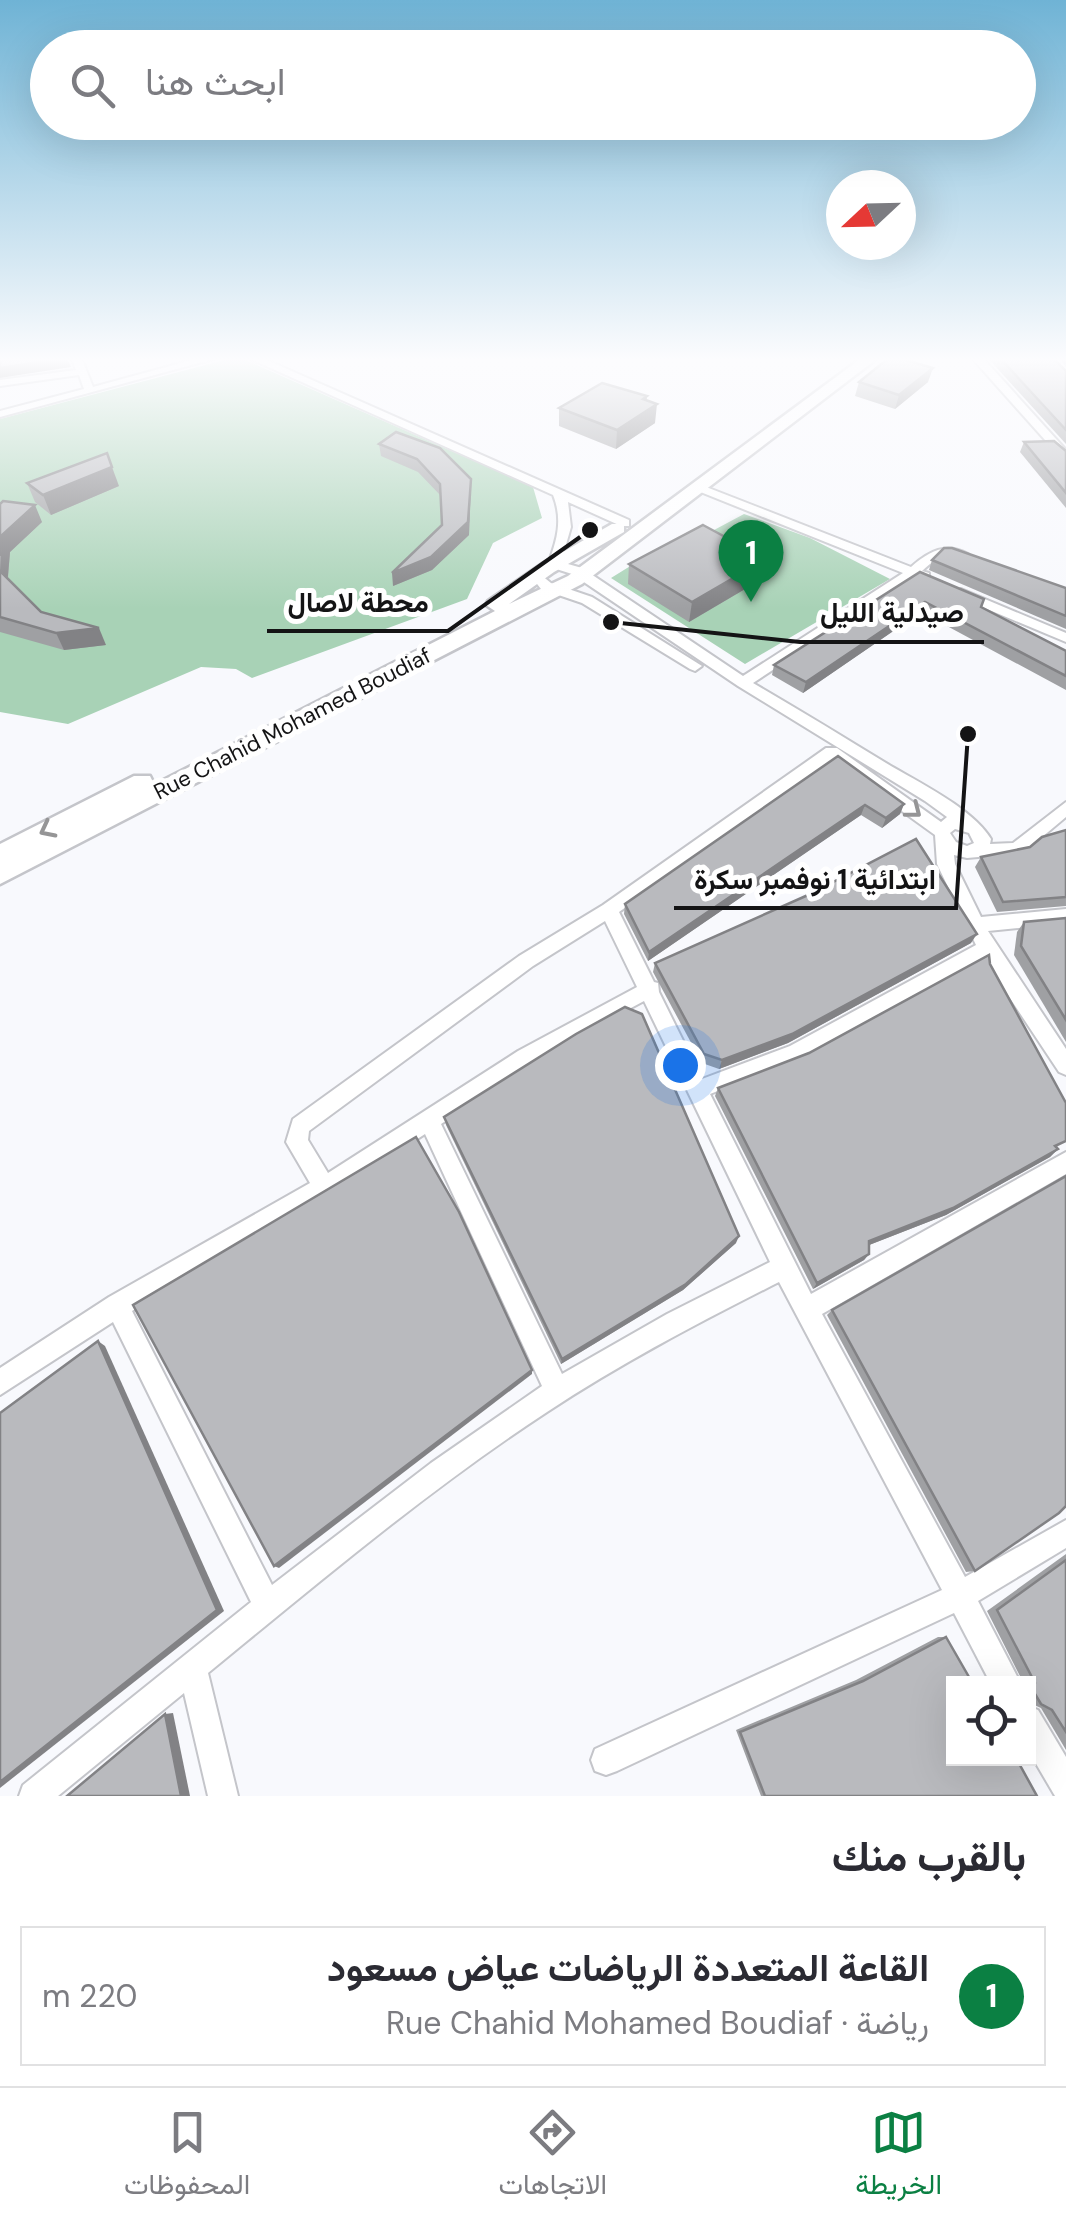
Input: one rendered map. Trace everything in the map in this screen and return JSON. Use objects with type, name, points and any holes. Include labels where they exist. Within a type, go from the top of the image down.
[{"type":"main road","name":"Rue Chahid Mohamed Boudiaf","points":[[0,855],[498,604],[545,570],[625,524],[739,441]]},
{"type":"main road","name":"Rue Chahid Mohamed Boudiaf","points":[[0,875],[556,590],[582,575],[760,441]]},
{"type":"street","points":[[442,441],[625,524]]},
{"type":"street","points":[[697,487],[930,579]]},
{"type":"street","points":[[545,570],[566,527],[565,508],[556,490]]},
{"type":"street","points":[[743,683],[943,550],[980,560]]},
{"type":"street","points":[[545,570],[582,575],[743,683],[966,823],[974,846],[960,890]]},
{"type":"street","points":[[545,570],[556,590],[587,600],[832,752],[943,836],[1007,851],[1032,839],[1066,808]]},
{"type":"street","points":[[947,586],[1066,638]]},
{"type":"street","points":[[324,1187],[297,1142],[300,1126],[526,961],[609,910],[832,752]]},
{"type":"street","points":[[966,823],[952,822],[943,836],[946,864],[987,948],[1066,1066]]},
{"type":"street","points":[[609,910],[784,1267],[1002,1676]]},
{"type":"street","points":[[975,925],[1066,916]]},
{"type":"street","points":[[699,1088],[798,1052],[987,948]]},
{"type":"street","points":[[0,1384],[66,1335],[324,1187],[526,1054],[651,989]]},
{"type":"street","points":[[428,1118],[557,1392]]},
{"type":"street","points":[[807,1309],[1066,1162]]},
{"type":"street","points":[[34,1796],[268,1606],[500,1428],[717,1300],[784,1267]]},
{"type":"street","points":[[117,1304],[268,1606]]},
{"type":"street","points":[[606,1760],[958,1597],[1066,1532]]},
{"type":"street","points":[[193,1669],[223,1796]]},
{"type":"street","points":[[1036,1734],[1066,1786]]},
{"type":"green space","points":[[0,441],[428,441],[533,487],[542,518],[493,543],[467,599],[252,678],[236,669],[201,667],[68,724],[0,712]]},
{"type":"green space","points":[[744,514],[810,538],[890,579],[745,664],[611,578],[661,547],[673,552]]},
{"type":"building","points":[[420,441],[440,448],[471,479],[468,522],[431,557],[392,573],[442,525],[440,484],[417,459],[379,444]]},
{"type":"building","points":[[1054,441],[1066,451],[1066,493],[1024,442]]},
{"type":"building","points":[[107,453],[112,467],[43,495],[27,483]]},
{"type":"building","points":[[3,501],[35,505],[2,535],[0,556],[0,504]]},
{"type":"building","points":[[703,525],[766,559],[692,602],[629,564]]},
{"type":"building","points":[[944,548],[1066,588],[1066,616],[932,560]]},
{"type":"building","points":[[0,571],[41,612],[99,628],[56,633],[0,617]]},
{"type":"building","points":[[920,572],[984,599],[981,607],[1066,651],[1066,676],[925,602],[806,682],[774,665]]},
{"type":"building","points":[[838,756],[904,804],[886,818],[865,805],[649,952],[625,904]]},
{"type":"building","points":[[1066,830],[1066,897],[1003,902],[981,857],[1030,847],[1042,837]]},
{"type":"building","points":[[916,839],[977,934],[792,1034],[722,1060],[704,1054],[655,963],[808,895]]},
{"type":"building","points":[[1066,918],[1066,1020],[1021,946],[1024,922]]},
{"type":"building","points":[[989,955],[990,964],[1066,1103],[1066,1141],[953,1208],[869,1241],[869,1254],[817,1283],[718,1088],[809,1053]]},
{"type":"building","points":[[625,1007],[642,1014],[739,1236],[686,1284],[562,1359],[444,1117]]},
{"type":"building","points":[[416,1137],[459,1212],[532,1370],[274,1566],[133,1305]]},
{"type":"building","points":[[1066,1176],[1066,1506],[975,1571],[832,1310]]},
{"type":"building","points":[[98,1341],[217,1610],[0,1782],[0,1413]]},
{"type":"building","points":[[1066,1560],[1066,1732],[1052,1710],[1036,1696],[1036,1676],[1031,1676],[997,1610]]},
{"type":"building","points":[[946,1637],[968,1676],[946,1676],[946,1766],[1020,1766],[1037,1796],[765,1796],[740,1732],[863,1681]]},
{"type":"building","points":[[165,1714],[181,1796],[67,1796]]},
{"type":"place","name":"محطة لاصال","points":[[590,530]]},
{"type":"place","name":"القاعة المتعددة الرياضات عياض مسعود","points":[[751,602]]},
{"type":"place","name":"صيدلية الليل","points":[[611,622]]},
{"type":"place","name":"ابتدائية 1 نوفمبر سكرة","points":[[968,734]]}]
